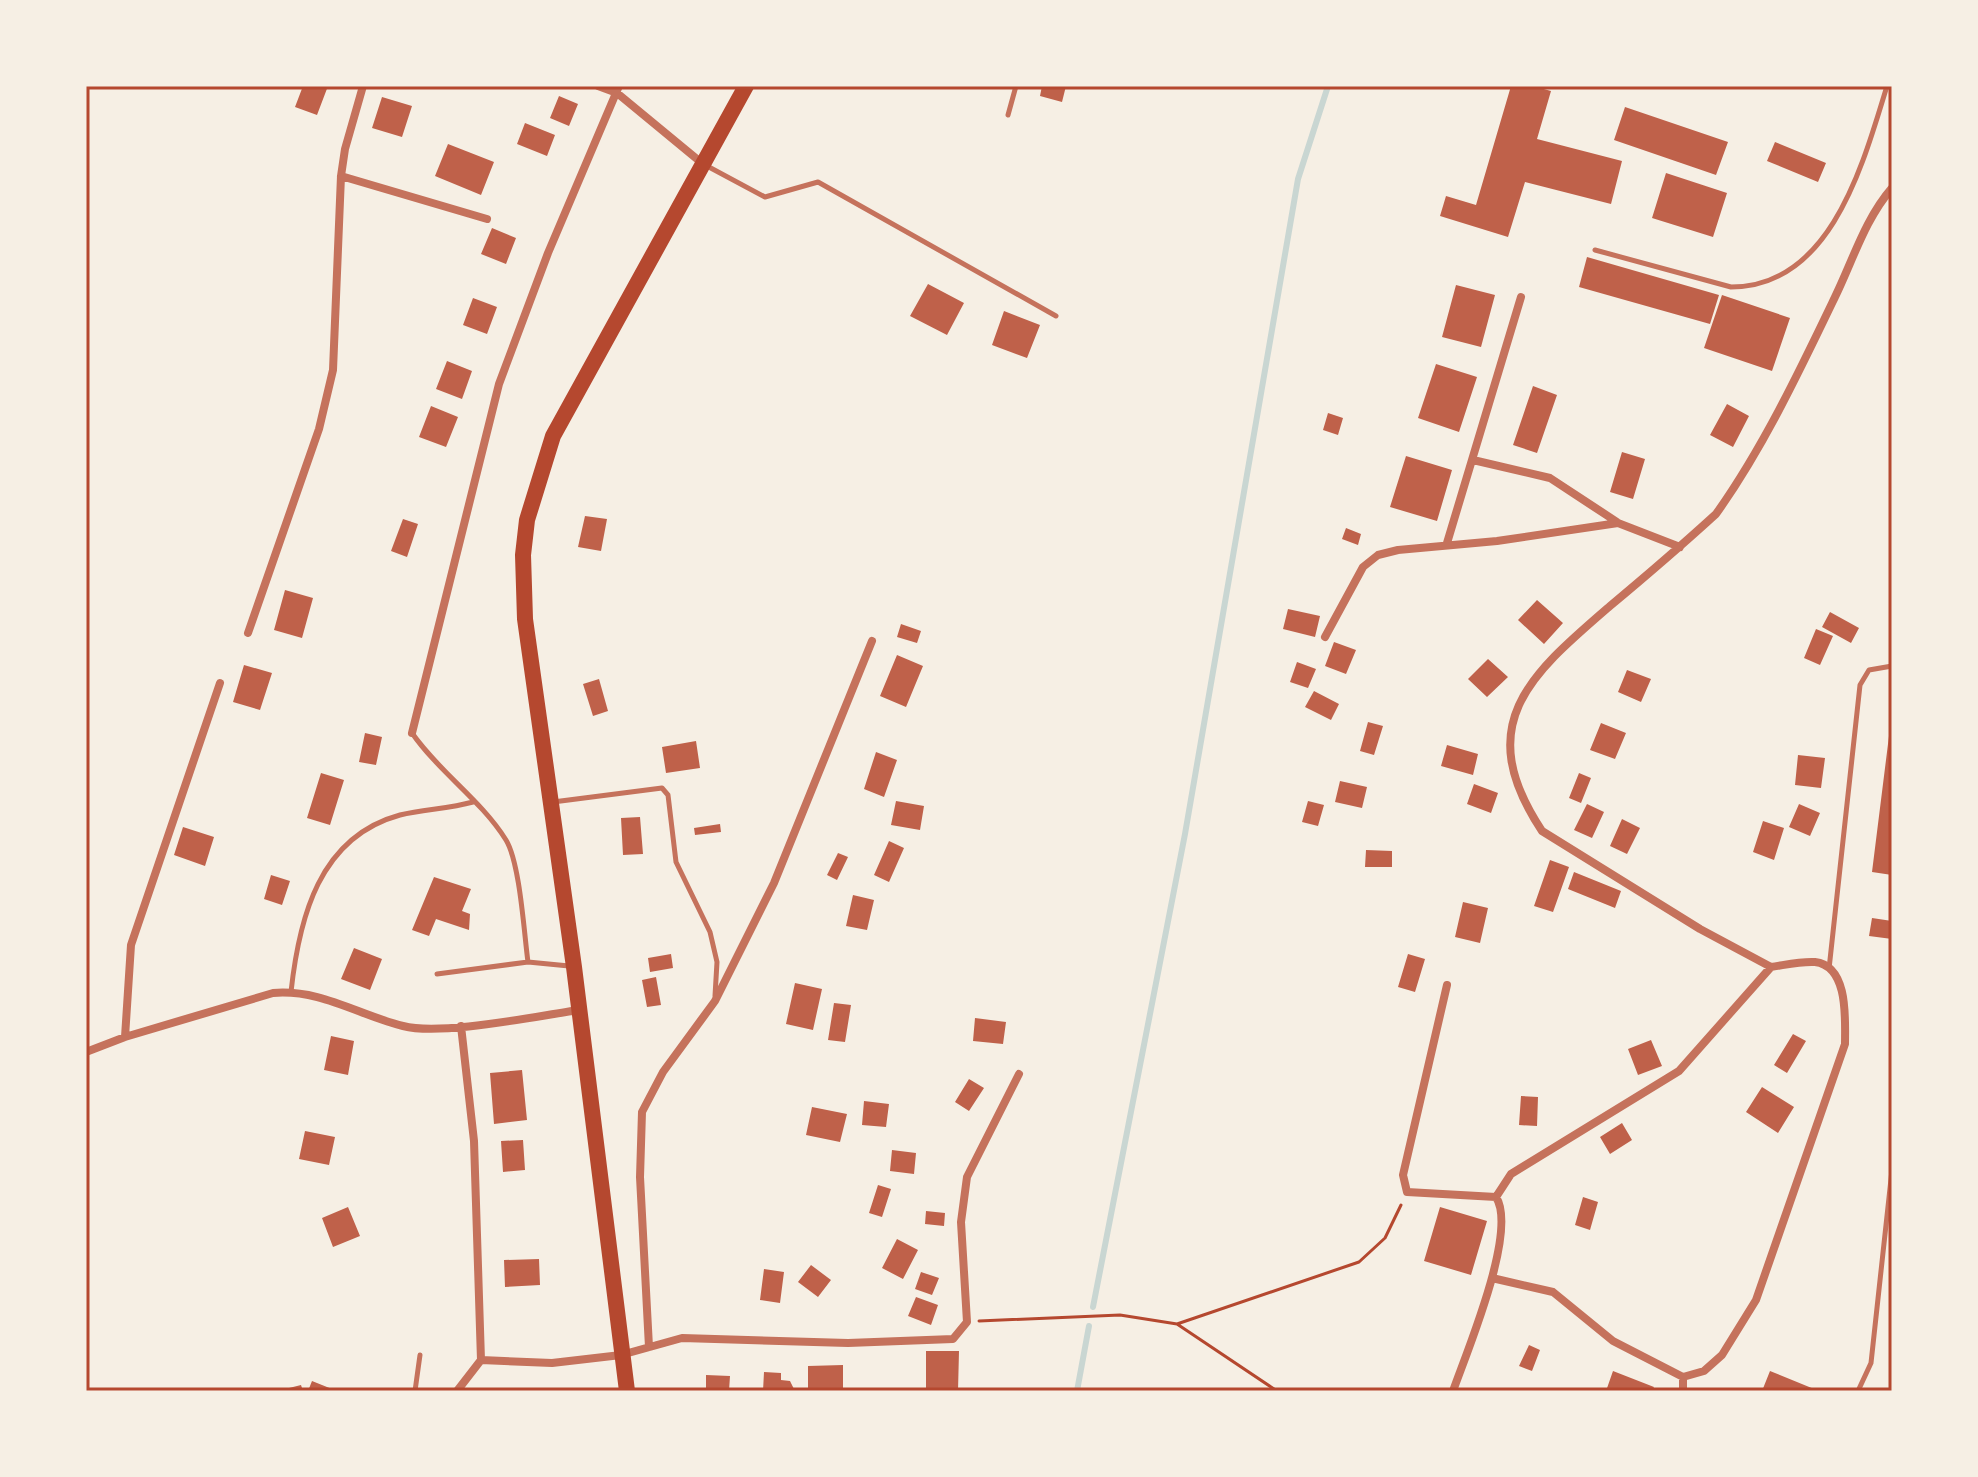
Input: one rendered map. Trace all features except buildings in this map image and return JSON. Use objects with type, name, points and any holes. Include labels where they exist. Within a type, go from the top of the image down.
[{"type":"main road","points":[[627,1391],[574,967],[525,619],[523,555],[527,520],[553,436],[746,86]]},
{"type":"street","points":[[248,633],[319,429],[333,370],[341,176],[345,149],[363,86]]},
{"type":"street","points":[[598,86],[618,90],[703,164]]},
{"type":"street","points":[[412,733],[499,384],[548,253],[618,90]]},
{"type":"street","points":[[341,176],[487,219]]},
{"type":"street","points":[[1492,1278],[1553,1292],[1613,1341],[1683,1377],[1704,1371],[1722,1355],[1756,1300],[1845,1044],[1845,1014],[1839,981],[1817,962],[1771,967],[1700,929],[1542,831],[1525,805],[1510,751],[1512,726],[1520,700],[1549,659],[1716,514],[1737,484],[1835,298],[1876,207],[1892,188]]},
{"type":"street","points":[[1447,543],[1521,297]]},
{"type":"street","points":[[1473,460],[1550,478],[1618,523],[1680,547]]},
{"type":"street","points":[[1325,637],[1353,581],[1378,555],[1447,543],[1497,541],[1618,523]]},
{"type":"street","points":[[649,1347],[640,1177],[642,1112],[663,1072],[715,1001],[774,883],[872,641]]},
{"type":"street","points":[[125,1037],[131,945],[220,683]]},
{"type":"street","points":[[1496,1197],[1511,1174],[1679,1071],[1771,967]]},
{"type":"street","points":[[1447,985],[1403,1175],[1407,1192],[1496,1197]]},
{"type":"street","points":[[86,1052],[125,1037],[273,993],[291,992],[344,1003],[404,1027],[461,1026],[579,1010]]},
{"type":"street","points":[[457,1391],[481,1360],[474,1141],[461,1026]]},
{"type":"street","points":[[481,1360],[552,1363],[621,1355],[682,1338],[848,1343],[953,1339],[967,1322],[961,1222],[967,1177],[1019,1074]]},
{"type":"street","points":[[1453,1391],[1492,1278],[1504,1222],[1503,1207],[1496,1197]]},
{"type":"street","points":[[1683,1377],[1683,1391]]},
{"type":"lane","points":[[1008,115],[1016,86]]},
{"type":"lane","points":[[1595,250],[1731,287],[1754,287],[1771,282],[1796,266],[1816,246],[1837,214],[1862,170],[1887,86]]},
{"type":"lane","points":[[703,164],[765,197],[818,182],[1056,316]]},
{"type":"lane","points":[[1829,970],[1860,685],[1869,670],[1892,666]]},
{"type":"lane","points":[[412,733],[426,753],[508,842],[528,962]]},
{"type":"lane","points":[[552,802],[662,788],[668,795],[676,862],[710,932],[717,962],[715,1001]]},
{"type":"lane","points":[[291,992],[302,922],[314,888],[358,832],[397,816],[443,811],[473,802]]},
{"type":"lane","points":[[437,974],[528,962],[574,967]]},
{"type":"lane","points":[[1858,1391],[1871,1363],[1892,1170]]},
{"type":"lane","points":[[415,1391],[420,1355]]},
{"type":"path","points":[[1177,1324],[1359,1262],[1385,1238],[1407,1192]]},
{"type":"path","points":[[967,1322],[1120,1315],[1177,1324],[1277,1391]]},
{"type":"waterway","points":[[1093,1307],[1185,834],[1298,179],[1328,86]]},
{"type":"waterway","points":[[1077,1391],[1089,1326]]}]
